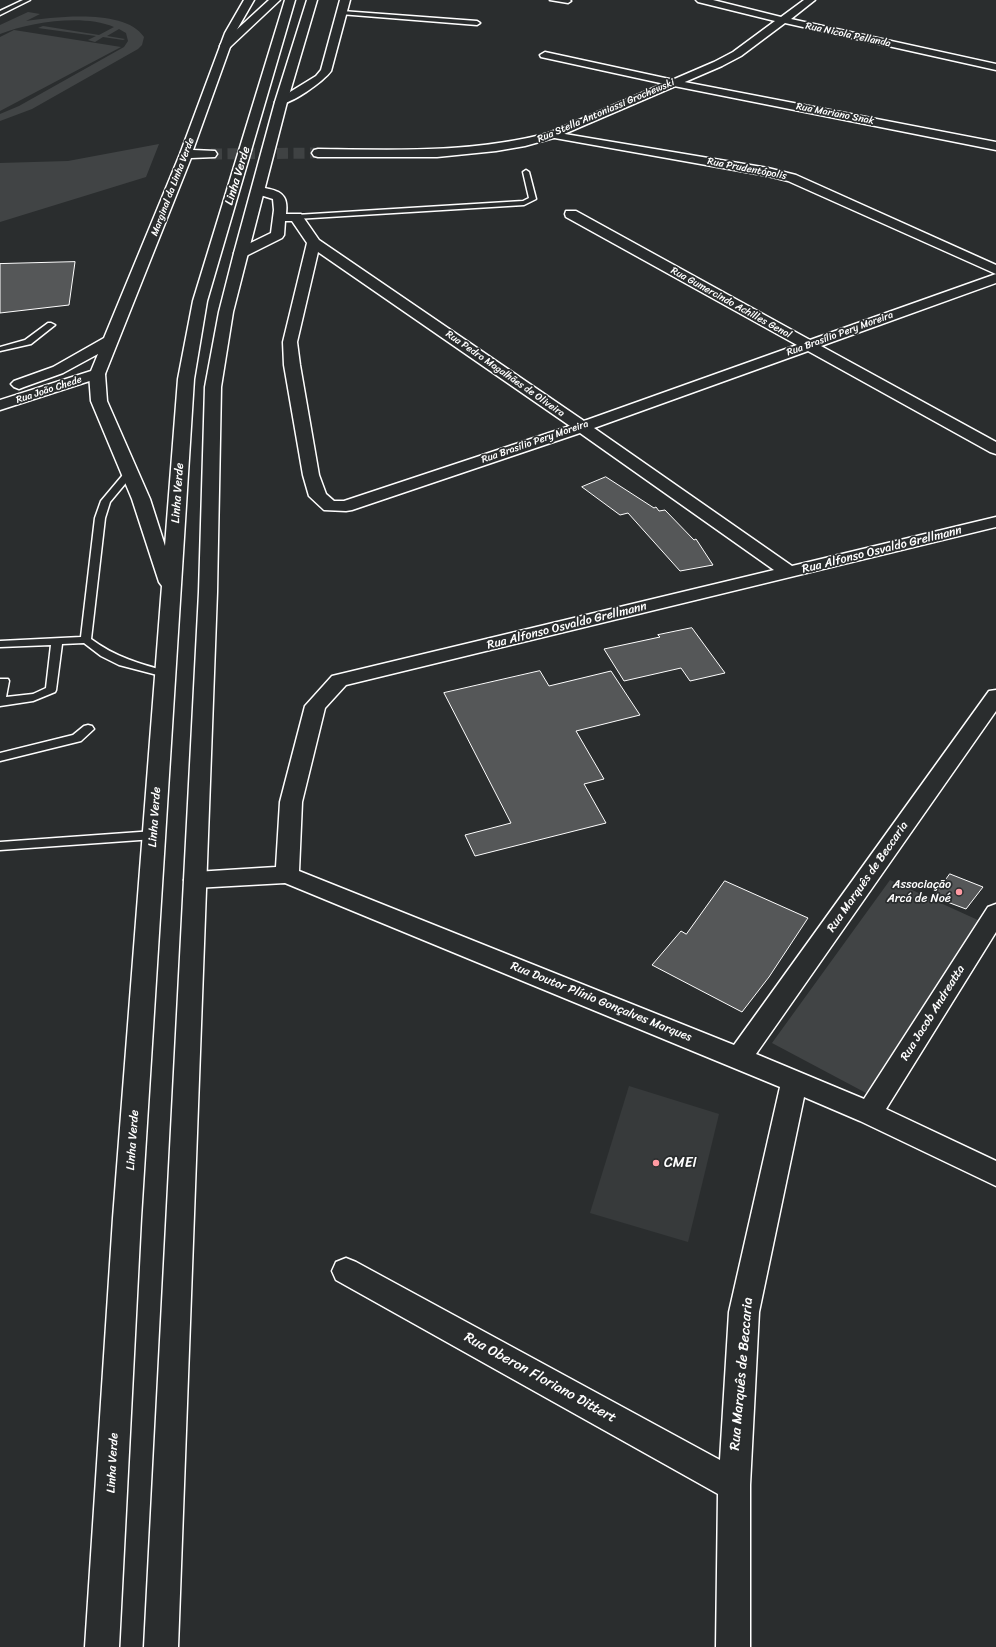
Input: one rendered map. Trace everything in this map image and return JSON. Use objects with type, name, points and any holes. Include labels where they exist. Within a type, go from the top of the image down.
[{"type":"main road","name":"Marginal da Linha Verde","points":[[97,374],[186,154],[224,46],[230,32],[249,0]]},
{"type":"main road","points":[[224,46],[276,0]]},
{"type":"main road","name":"Linha Verde","points":[[102,1647],[127,1218],[186,379],[194,326],[203,293],[290,0]]},
{"type":"main road","name":"Linha Verde","points":[[161,1647],[208,592],[213,388],[225,318],[241,253],[281,102],[312,0]]},
{"type":"main road","points":[[281,102],[320,78],[326,71],[345,0]]},
{"type":"main road","name":"Rua Nicola Pellanda","points":[[701,0],[783,20],[996,67]]},
{"type":"main road","name":"Rua Stella Antoniassi Grochewski","points":[[318,153],[455,152],[526,143],[553,135],[737,54],[810,0]]},
{"type":"main road","name":"Rua Mariano Snak","points":[[545,55],[674,83],[996,146]]},
{"type":"main road","name":"Rua Prudentópolis","points":[[553,135],[768,172],[792,178],[996,270]]},
{"type":"main road","points":[[186,154],[211,154]]},
{"type":"main road","points":[[241,253],[269,240],[276,235],[280,218],[280,200],[278,196],[258,190]]},
{"type":"main road","name":"Rua Gumercindo Achilles Genol","points":[[572,214],[996,449]]},
{"type":"main road","points":[[280,218],[296,217]]},
{"type":"main road","name":"Rua Pedro Magalhães de Oliveira","points":[[296,217],[314,243],[582,427],[789,572]]},
{"type":"main road","name":"Rua Brasílio Pery Moreira","points":[[314,243],[290,342],[292,365],[312,475],[318,496],[330,506],[346,506],[582,427],[996,278]]},
{"type":"main road","name":"Rua João Chede","points":[[8,387],[58,370],[111,340]]},
{"type":"main road","points":[[97,374],[99,401],[143,505],[171,592]]},
{"type":"main road","name":"Rua João Chede","points":[[0,405],[97,374]]},
{"type":"main road","name":"Rua Alfonso Osvaldo Grellmann","points":[[287,875],[291,802],[315,706],[340,680],[996,522]]},
{"type":"main road","name":"Rua Marquês de Beccaria","points":[[739,1058],[996,696]]},
{"type":"main road","name":"Rua Doutor Plínio Gonçalves Marques","points":[[195,880],[287,875],[794,1081],[869,1114],[996,1174]]},
{"type":"main road","name":"Rua Jacob Andreatta","points":[[869,1114],[996,913]]},
{"type":"main road","name":"Rua Marquês de Beccaria","points":[[732,1647],[734,1485],[744,1312],[794,1081]]},
{"type":"main road","name":"Rua Oberon Floriano Dittert","points":[[346,1271],[734,1485]]},
{"type":"lane","points":[[0,13],[27,0]]},
{"type":"lane","points":[[553,0],[568,1]]},
{"type":"lane","points":[[342,12],[477,23]]},
{"type":"lane","points":[[296,217],[524,203],[533,199],[526,172]]},
{"type":"lane","points":[[0,349],[28,342],[51,325]]},
{"type":"lane","points":[[86,640],[100,518],[106,501],[130,472]]},
{"type":"lane","points":[[0,644],[86,640],[100,652],[120,662],[166,674]]},
{"type":"lane","points":[[4,681],[0,702],[44,695],[51,690],[57,642]]},
{"type":"lane","points":[[0,757],[77,738],[88,730]]},
{"type":"lane","points":[[0,846],[154,835]]},
{"type":"shaded area","points":[[28,12],[40,14],[26,21],[54,18],[89,17],[106,18],[122,22],[135,28],[144,37],[142,45],[138,49],[32,109],[0,121],[0,114],[19,106],[124,47],[128,41],[126,33],[119,29],[107,36],[125,39],[103,37],[95,42],[88,40],[96,36],[38,28],[43,26],[99,35],[114,27],[101,23],[72,20],[42,23],[0,34],[0,25]]},
{"type":"shaded area","points":[[14,30],[121,47],[0,111],[0,37]]},
{"type":"shaded area","points":[[159,144],[146,177],[0,222],[0,163],[68,161]]},
{"type":"shaded area","points":[[890,880],[980,921],[868,1094],[772,1043]]},
{"type":"shaded area","name":"CMEI","points":[[629,1086],[719,1114],[688,1242],[590,1213]]},
{"type":"building","points":[[75,262],[69,305],[0,313],[0,264]]},
{"type":"building","points":[[606,477],[654,508],[656,507],[659,511],[665,510],[694,540],[696,539],[713,565],[680,571],[628,513],[620,515],[582,487]]},
{"type":"building","points":[[692,628],[725,673],[690,681],[681,668],[624,681],[604,649],[660,637],[658,635]]},
{"type":"building","points":[[540,671],[549,686],[611,671],[640,715],[576,731],[604,779],[584,784],[606,823],[475,856],[465,835],[511,823],[444,693]]},
{"type":"building","name":"Associação Arcá de Noé","points":[[950,874],[983,887],[966,909],[934,897]]},
{"type":"building","points":[[725,881],[808,918],[769,977],[742,1012],[652,965],[681,931],[686,934]]},
{"type":"tunnel","points":[[211,154],[318,153]]},
{"type":"place","name":"Associação Arcá de Noé","points":[[959,892]]},
{"type":"place","name":"CMEI","points":[[656,1163]]}]
